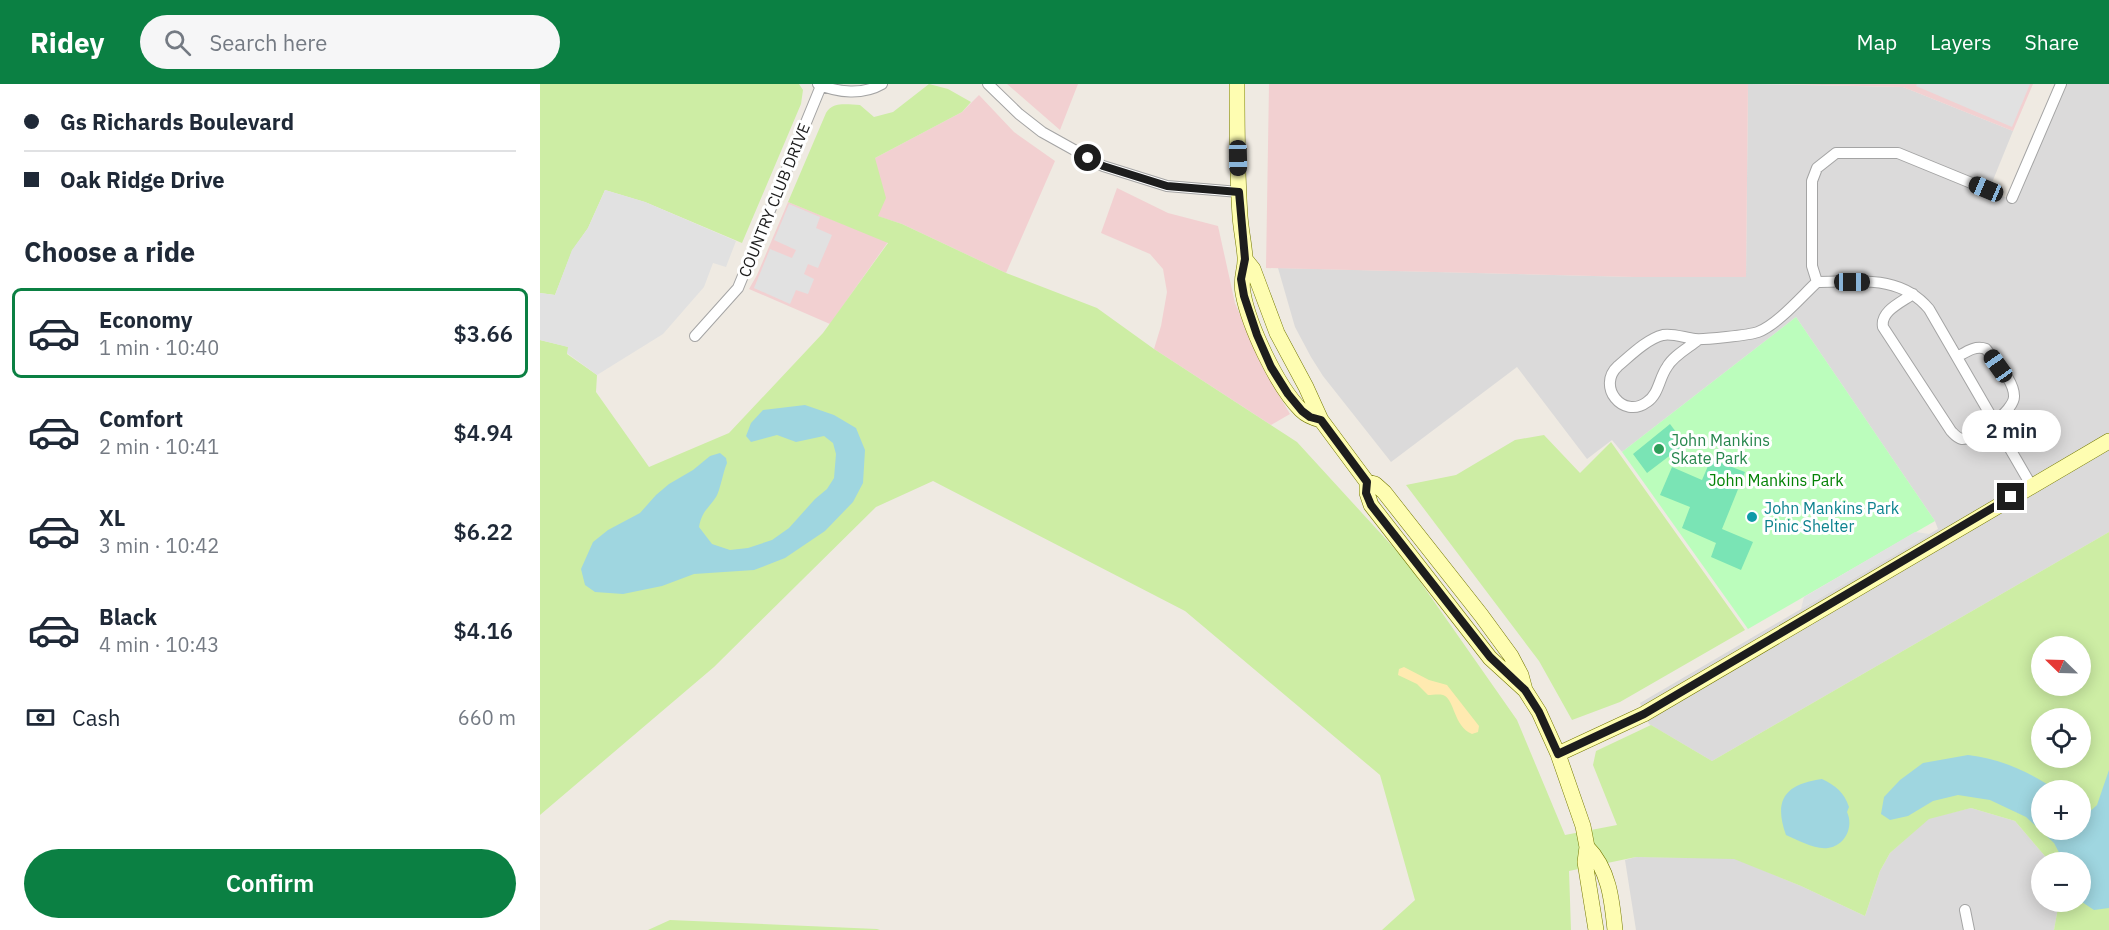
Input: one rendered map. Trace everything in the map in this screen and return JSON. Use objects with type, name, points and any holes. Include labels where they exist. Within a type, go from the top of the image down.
[{"type":"street","points":[[820,85],[839,91],[859,92],[882,84]]},
{"type":"street","points":[[988,84],[1019,114],[1042,132],[1103,166],[1167,186],[1239,192]]},
{"type":"street","points":[[1237,84],[1239,192],[1245,259],[1253,269],[1277,333],[1321,420],[1367,482],[1375,484],[1384,492],[1481,615],[1511,656],[1521,675],[1525,690],[1539,712],[1572,791],[1587,847],[1585,862],[1596,930]]},
{"type":"street","points":[[2012,198],[2061,84]]},
{"type":"street","name":"COUNTRY CLUB DRIVE","points":[[695,336],[738,288],[820,85]]},
{"type":"street","points":[[1817,282],[1812,266],[1812,181],[1816,168],[1836,153],[1898,153],[1986,189]]},
{"type":"street","points":[[1698,340],[1668,365],[1658,388],[1647,402],[1633,407],[1622,405],[1610,392],[1611,376],[1616,368],[1656,338],[1666,334],[1698,340],[1746,335],[1760,331],[1784,313],[1817,282],[1892,285],[1913,294],[1929,309],[2031,485]]},
{"type":"street","points":[[1913,294],[1884,315],[1882,327],[1955,436],[1962,439],[1970,438],[1995,422],[2008,410],[2014,401],[2014,395],[2010,383],[1986,349],[1980,347],[1971,349],[1957,357]]},
{"type":"street","points":[[1558,754],[1644,714],[2109,441]]},
{"type":"street","points":[[1587,847],[1602,866],[1611,901],[1615,930]]},
{"type":"street","points":[[1965,910],[1969,930]]},
{"type":"shaded area","points":[[1007,84],[1078,84],[1060,130]]},
{"type":"shaded area","points":[[1269,84],[1748,84],[1746,277],[1634,277],[1266,268]]},
{"type":"shaded area","points":[[1748,84],[1903,87],[2013,131],[1989,190],[2014,201],[2061,84],[2109,84],[2109,532],[1712,761],[1649,724],[1640,703],[1938,529],[1935,521],[1796,317],[1622,452],[1612,440],[1587,459],[1517,367],[1391,462],[1323,376],[1311,357],[1295,327],[1278,268],[1634,277],[1746,277]]},
{"type":"shaded area","points":[[1781,84],[2033,84],[2013,131],[1903,87]]},
{"type":"shaded area","points":[[1917,84],[2030,84],[2012,127],[1916,86]]},
{"type":"shaded area","points":[[979,95],[1014,132],[1055,161],[1006,273],[902,224],[877,216],[875,158],[962,112]]},
{"type":"shaded area","points":[[1117,188],[1168,213],[1218,226],[1235,303],[1262,366],[1290,414],[1271,425],[1154,349],[1167,292],[1163,269],[1150,254],[1101,233]]},
{"type":"shaded area","points":[[605,190],[645,202],[736,241],[726,267],[713,263],[704,287],[663,334],[597,375],[567,353],[568,347],[540,340],[540,293],[555,295],[572,250],[588,228]]},
{"type":"shaded area","points":[[788,202],[888,242],[830,324],[749,289]]},
{"type":"shaded area","points":[[789,204],[820,217],[816,228],[832,235],[818,268],[808,264],[804,274],[814,279],[808,294],[796,290],[790,304],[754,288],[770,249],[792,258],[796,250],[774,240]]},
{"type":"shaded area","points":[[1915,532],[1930,534],[1801,609],[1804,597]]},
{"type":"shaded area","points":[[1971,808],[2015,821],[2041,852],[2031,852],[2031,912],[2057,912],[2054,930],[1636,930],[1625,860],[1636,857],[1734,858],[1865,916],[1880,871],[1890,853],[1929,818]]},
{"type":"green space","points":[[540,84],[799,84],[803,90],[801,104],[742,243],[645,202],[605,190],[588,228],[572,251],[555,295],[540,293]]},
{"type":"green space","points":[[929,84],[948,89],[971,102],[962,112],[875,158],[886,198],[878,216],[902,224],[1006,273],[1097,308],[1154,349],[1297,442],[1405,560],[1517,720],[1565,835],[1617,825],[1593,765],[1596,751],[1651,725],[1712,761],[2109,532],[2109,930],[2054,930],[2057,912],[2091,912],[2091,852],[2041,852],[2031,840],[2091,840],[2091,780],[2031,780],[2031,840],[2015,821],[1971,808],[1929,819],[1890,853],[1880,871],[1865,916],[1801,886],[1734,859],[1636,857],[1569,871],[1571,930],[1382,930],[1415,900],[1380,775],[1185,611],[933,481],[876,507],[714,667],[540,815],[540,340],[569,347],[567,354],[597,375],[596,392],[649,467],[729,433],[823,333],[888,243],[788,202],[829,109],[837,105],[860,105],[874,117],[893,112]]},
{"type":"green space","name":"John Mankins Park","points":[[1796,317],[1935,521],[1748,629],[1622,452]]},
{"type":"green space","name":"John Mankins Skate Park","points":[[1670,424],[1685,444],[1647,473],[1633,454]]},
{"type":"green space","points":[[1544,435],[1580,473],[1611,442],[1745,630],[1620,702],[1572,720],[1539,661],[1406,485],[1456,475],[1515,440]]},
{"type":"green space","points":[[1711,459],[1745,472],[1722,529],[1753,542],[1741,570],[1711,557],[1716,543],[1682,528],[1690,507],[1660,495],[1672,467],[1702,480]]},
{"type":"green space","points":[[670,920],[877,929],[880,930],[648,930]]},
{"type":"sand","points":[[1404,667],[1429,680],[1447,685],[1479,726],[1478,732],[1472,734],[1461,725],[1447,697],[1428,695],[1417,684],[1398,675],[1399,669]]},
{"type":"water","points":[[805,405],[834,415],[856,428],[865,450],[863,483],[853,502],[825,531],[785,558],[754,570],[694,574],[662,586],[623,594],[595,592],[585,585],[581,569],[593,542],[608,530],[640,513],[669,484],[693,470],[710,456],[720,453],[726,458],[727,463],[717,494],[704,514],[699,527],[712,544],[730,550],[748,548],[772,540],[789,528],[827,489],[834,478],[836,454],[833,443],[824,436],[796,442],[777,435],[751,442],[746,436],[751,423],[763,410]]},
{"type":"water","points":[[1968,755],[1992,759],[2035,777],[2040,780],[2031,780],[2031,822],[1990,800],[1958,795],[1933,801],[1908,816],[1890,820],[1881,814],[1884,797],[1900,780],[1923,763]]},
{"type":"water","points":[[2109,770],[2109,908],[2094,910],[2091,908],[2091,852],[2059,852],[2051,840],[2091,840],[2091,810],[2097,805]]},
{"type":"water","points":[[1822,779],[1839,790],[1849,807],[1847,835],[1839,844],[1828,848],[1812,846],[1786,835],[1781,812],[1782,803],[1791,789]]},
{"type":"place","name":"John Mankins Skate Park","points":[[1659,449]]},
{"type":"place","name":"John Mankins Park Pinic Shelter","points":[[1752,517]]},
{"type":"route","points":[[1088,158],[1103,166],[1167,186],[1239,192],[1245,259],[1241,279],[1244,296],[1271,367],[1302,411],[1310,417],[1321,420],[1367,482],[1366,493],[1371,505],[1490,657],[1525,690],[1539,712],[1558,754],[1644,714],[2011,497]]}]
